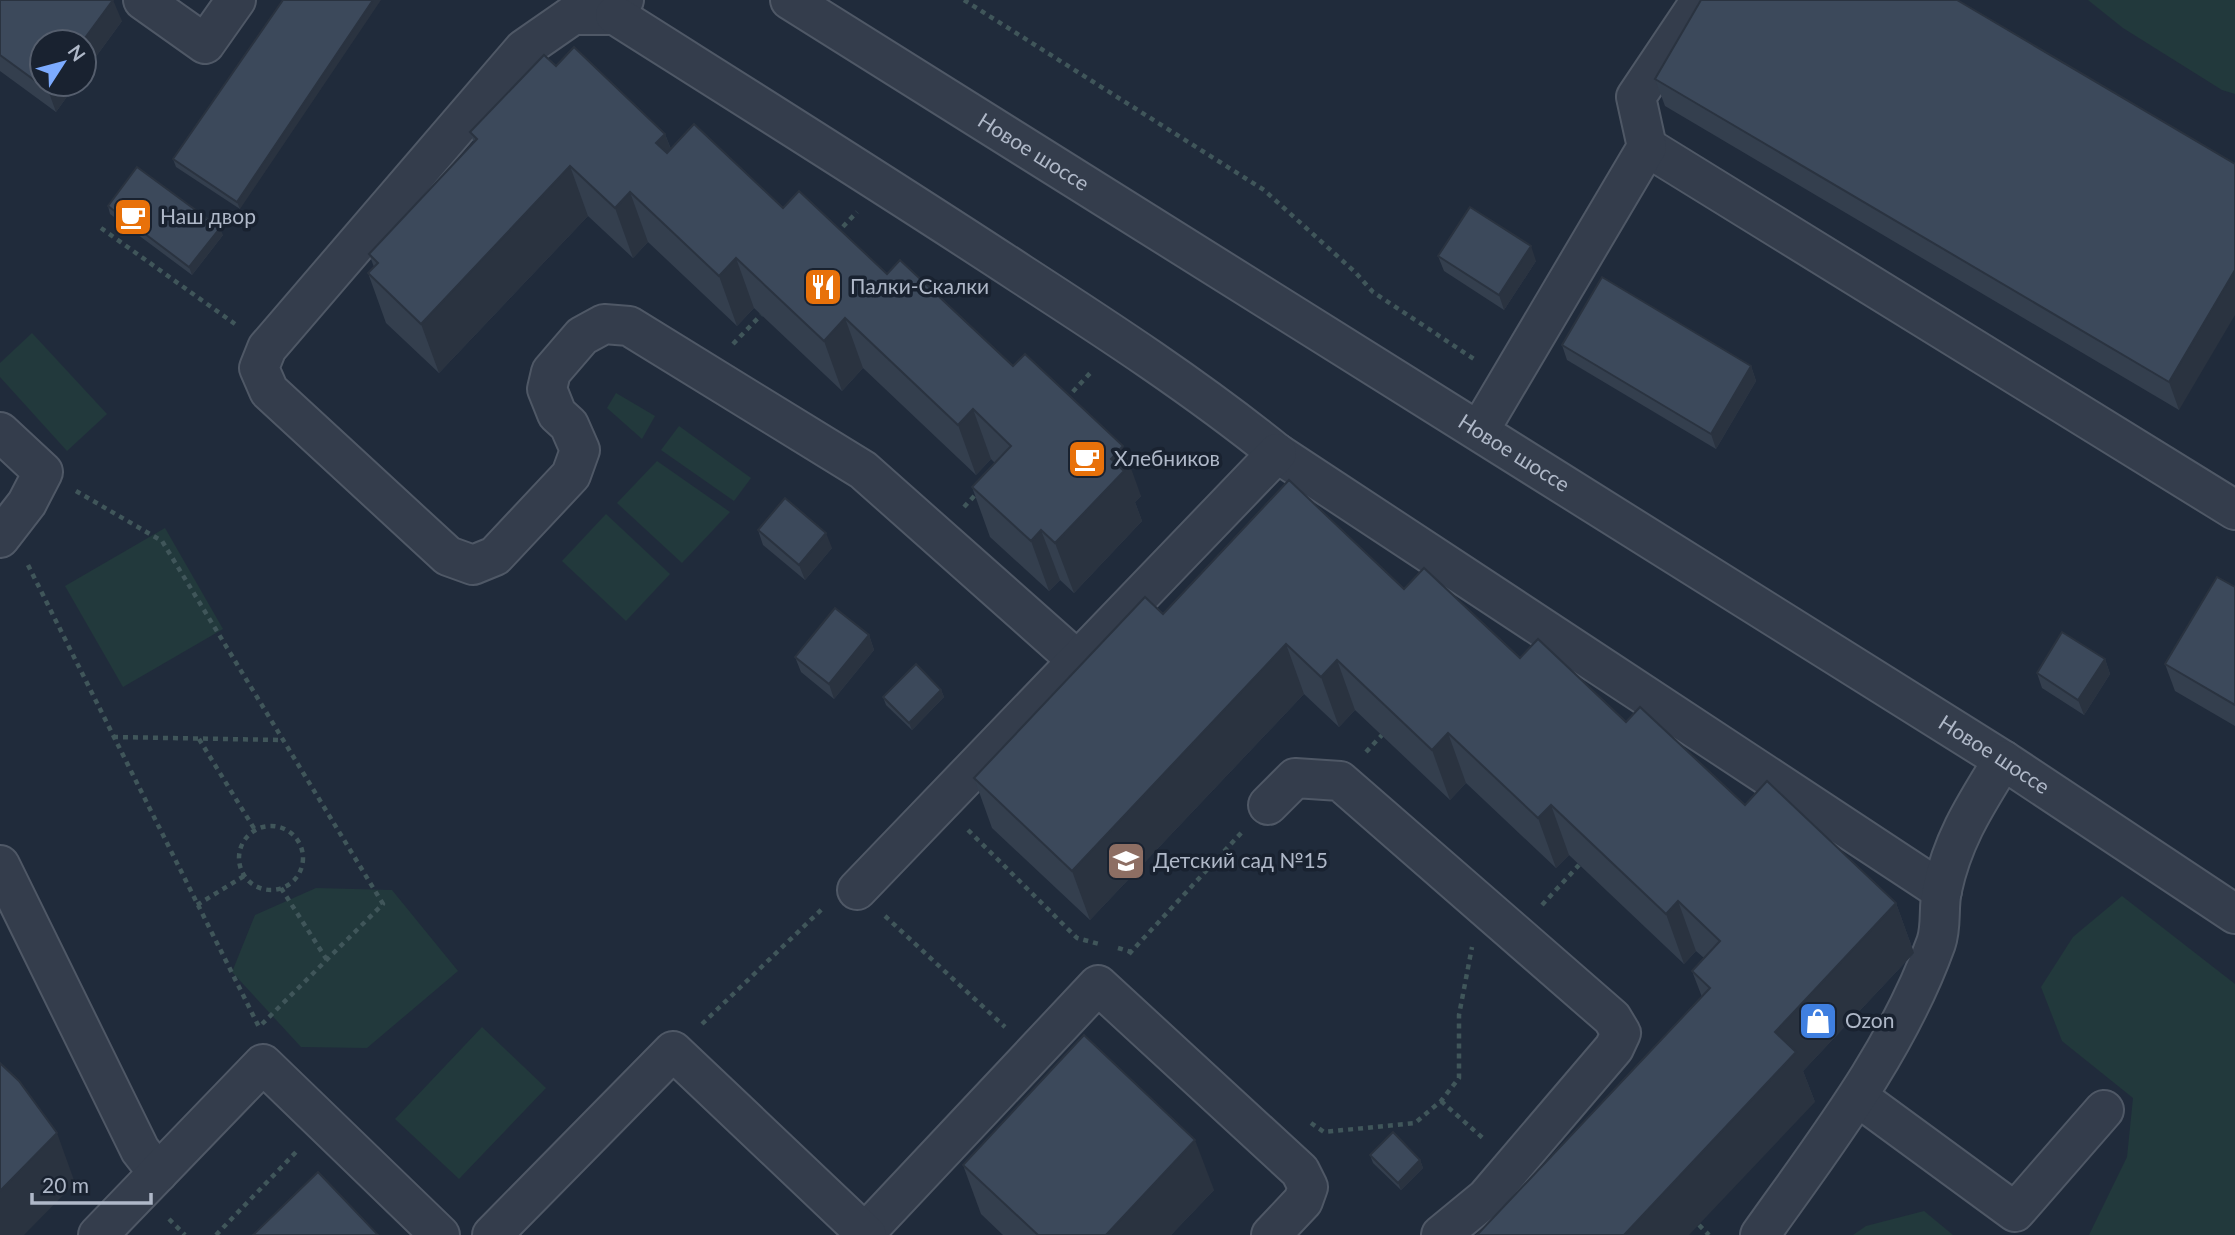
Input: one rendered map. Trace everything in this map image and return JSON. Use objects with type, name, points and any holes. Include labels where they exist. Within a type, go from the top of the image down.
[{"type":"street","points":[[143,0],[205,44],[236,0]]},
{"type":"street","name":"Новое шоссе","points":[[790,0],[2003,760],[2235,914]]},
{"type":"street","points":[[1479,431],[1647,147],[1636,97],[1701,0]]},
{"type":"street","points":[[1078,662],[863,470],[629,326],[604,324],[582,336],[551,372],[547,389],[557,414],[569,425],[580,450],[571,475],[495,556],[473,565],[448,555],[269,391],[259,368],[267,348],[524,49],[573,15],[619,8],[1205,395],[1277,453],[1942,891]]},
{"type":"street","points":[[1647,147],[2235,510]]},
{"type":"street","points":[[0,432],[43,472],[5,533]]},
{"type":"street","points":[[858,890],[1277,453]]},
{"type":"street","points":[[1760,1235],[1858,1097],[1907,1008],[1937,940],[1942,891],[1960,829],[2003,760]]},
{"type":"street","points":[[1268,805],[1295,778],[1340,780],[1612,1018],[1621,1033],[1614,1048],[1486,1198],[1441,1235]]},
{"type":"street","points":[[0,864],[140,1150],[158,1173]]},
{"type":"street","points":[[492,1235],[673,1051],[866,1234],[1116,967],[1283,1156],[1300,1171],[1308,1187],[1303,1201],[1271,1235]]},
{"type":"street","points":[[98,1235],[263,1064],[440,1235]]},
{"type":"street","points":[[1858,1097],[2015,1212],[2104,1110]]},
{"type":"path","points":[[964,0],[1264,190],[1355,272],[1373,292],[1508,382]]},
{"type":"path","points":[[101,228],[267,348]]},
{"type":"path","points":[[1062,404],[1121,340]]},
{"type":"path","points":[[5,533],[113,737],[259,1027],[383,904],[162,541],[43,472]]},
{"type":"path","points":[[937,536],[982,488]]},
{"type":"path","points":[[113,737],[283,740]]},
{"type":"path","points":[[199,738],[255,830]]},
{"type":"path","points":[[977,820],[968,830],[1077,938],[1116,967],[1268,805]]},
{"type":"path","points":[[265,826],[286,830],[300,845],[302,855],[298,875],[281,888],[261,888],[244,876],[240,866],[241,845],[255,830],[265,826]]},
{"type":"path","points":[[1283,1156],[1311,1123],[1324,1132],[1415,1123],[1441,1101],[1459,1078],[1459,1015],[1473,941],[1503,923],[1579,865]]},
{"type":"path","points":[[197,905],[244,876]]},
{"type":"path","points":[[281,888],[327,960]]},
{"type":"path","points":[[673,1051],[826,906],[858,890],[1034,1054]]},
{"type":"path","points":[[1441,1101],[1514,1165]]},
{"type":"path","points":[[216,1235],[324,1122]]},
{"type":"path","points":[[1699,1225],[1709,1235]]},
{"type":"green space","points":[[2088,0],[2235,0],[2235,94],[2222,90],[2123,28]]},
{"type":"green space","points":[[32,333],[107,414],[67,451],[0,377],[0,363]]},
{"type":"green space","points":[[616,393],[655,416],[642,439],[607,408]]},
{"type":"green space","points":[[679,426],[751,478],[734,501],[661,450]]},
{"type":"green space","points":[[657,461],[730,512],[682,563],[617,503]]},
{"type":"green space","points":[[606,514],[670,574],[626,621],[562,561]]},
{"type":"green space","points":[[165,528],[223,629],[123,687],[65,586]]},
{"type":"green space","points":[[316,888],[392,890],[458,971],[367,1048],[301,1047],[232,972],[255,915]]},
{"type":"green space","points":[[2122,896],[2235,984],[2235,1235],[2089,1235],[2127,1157],[2133,1098],[2062,1041],[2041,987],[2073,937]]},
{"type":"green space","points":[[482,1027],[546,1088],[459,1179],[395,1119]]},
{"type":"green space","points":[[1924,1211],[1953,1235],[1853,1235],[1866,1226]]},
{"type":"building","points":[[0,0],[113,0],[92,28],[28,28],[28,75],[0,55]]},
{"type":"building","points":[[283,0],[373,0],[237,202],[173,159]]},
{"type":"building","points":[[1701,0],[1957,0],[2235,164],[2235,270],[2169,382],[1655,79]]},
{"type":"building","points":[[574,47],[665,134],[656,143],[667,153],[694,124],[783,208],[799,191],[887,274],[900,260],[1013,366],[1025,354],[1123,446],[1111,459],[1124,471],[1055,543],[1041,530],[1031,541],[972,487],[1011,446],[973,409],[958,425],[845,318],[824,341],[736,258],[719,276],[630,192],[615,208],[570,166],[421,324],[368,273],[378,263],[369,254],[477,139],[470,132],[544,55],[556,66]]},
{"type":"building","points":[[137,167],[220,228],[189,267],[108,206]]},
{"type":"building","points":[[1470,207],[1531,246],[1499,295],[1438,256]]},
{"type":"building","points":[[1602,277],[1751,366],[1711,434],[1562,345]]},
{"type":"building","points":[[1289,480],[1404,589],[1424,568],[1520,658],[1538,639],[1626,722],[1640,707],[1745,805],[1767,781],[1896,903],[1775,1032],[1796,1052],[1624,1235],[1477,1235],[1710,988],[1692,971],[1720,941],[1678,901],[1666,914],[1551,805],[1538,818],[1448,733],[1432,750],[1337,660],[1321,677],[1286,644],[1072,871],[974,778],[1145,597],[1163,614]]},
{"type":"building","points":[[785,498],[826,533],[799,565],[758,530]]},
{"type":"building","points":[[2217,577],[2235,587],[2235,705],[2165,664]]},
{"type":"building","points":[[835,608],[869,635],[829,684],[795,657]]},
{"type":"building","points":[[2062,632],[2105,659],[2078,700],[2037,673]]},
{"type":"building","points":[[916,664],[941,690],[909,723],[883,697]]},
{"type":"building","points":[[1084,1035],[1195,1140],[1106,1235],[1038,1235],[963,1165]]},
{"type":"building","points":[[0,1063],[19,1081],[57,1133],[0,1191]]},
{"type":"building","points":[[1393,1132],[1420,1160],[1398,1183],[1370,1155]]},
{"type":"building","points":[[318,1172],[378,1235],[253,1235]]},
{"type":"place","name":"Наш двор","points":[[133,217]]},
{"type":"place","name":"Палки-Скалки","points":[[823,287]]},
{"type":"place","name":"Хлебников","points":[[1087,459]]},
{"type":"place","name":"Детский сад №15","points":[[1126,861]]},
{"type":"place","name":"Ozon","points":[[1818,1021]]}]
